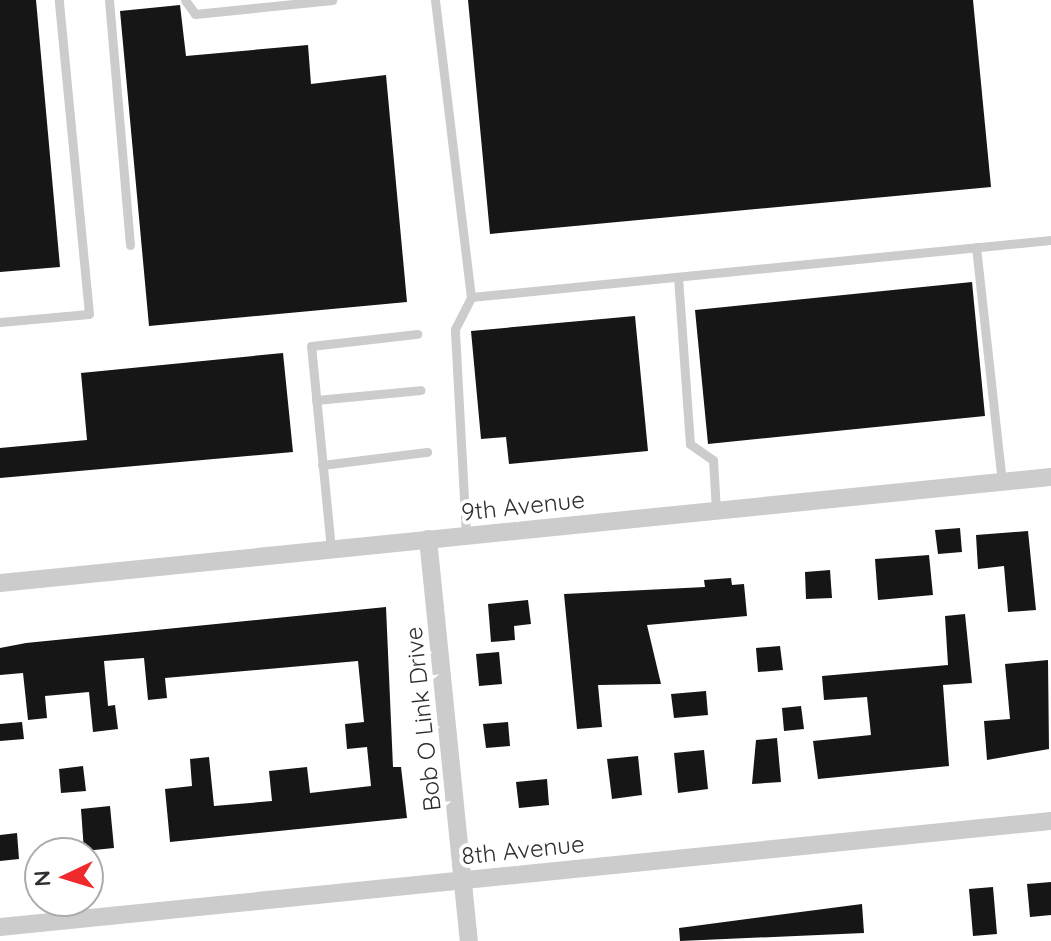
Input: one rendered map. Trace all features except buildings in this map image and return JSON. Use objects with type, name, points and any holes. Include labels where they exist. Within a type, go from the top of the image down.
[{"type":"street","name":"9th Avenue","points":[[0,583],[1051,477]]},
{"type":"street","name":"Bob O Link Drive","points":[[428,539],[469,941]]},
{"type":"street","name":"8th Avenue","points":[[0,927],[1051,821]]},
{"type":"lane","points":[[0,322],[89,314],[59,0]]},
{"type":"lane","points":[[109,0],[130,245]]},
{"type":"lane","points":[[185,0],[195,14],[332,0]]},
{"type":"lane","points":[[435,0],[471,297],[455,329],[466,535]]},
{"type":"lane","points":[[471,297],[1051,240]]},
{"type":"lane","points":[[976,247],[1002,482]]},
{"type":"lane","points":[[678,277],[690,444],[713,460],[716,510]]},
{"type":"lane","points":[[331,549],[311,346],[417,334]]},
{"type":"lane","points":[[316,400],[421,390]]},
{"type":"lane","points":[[322,465],[427,452]]}]
